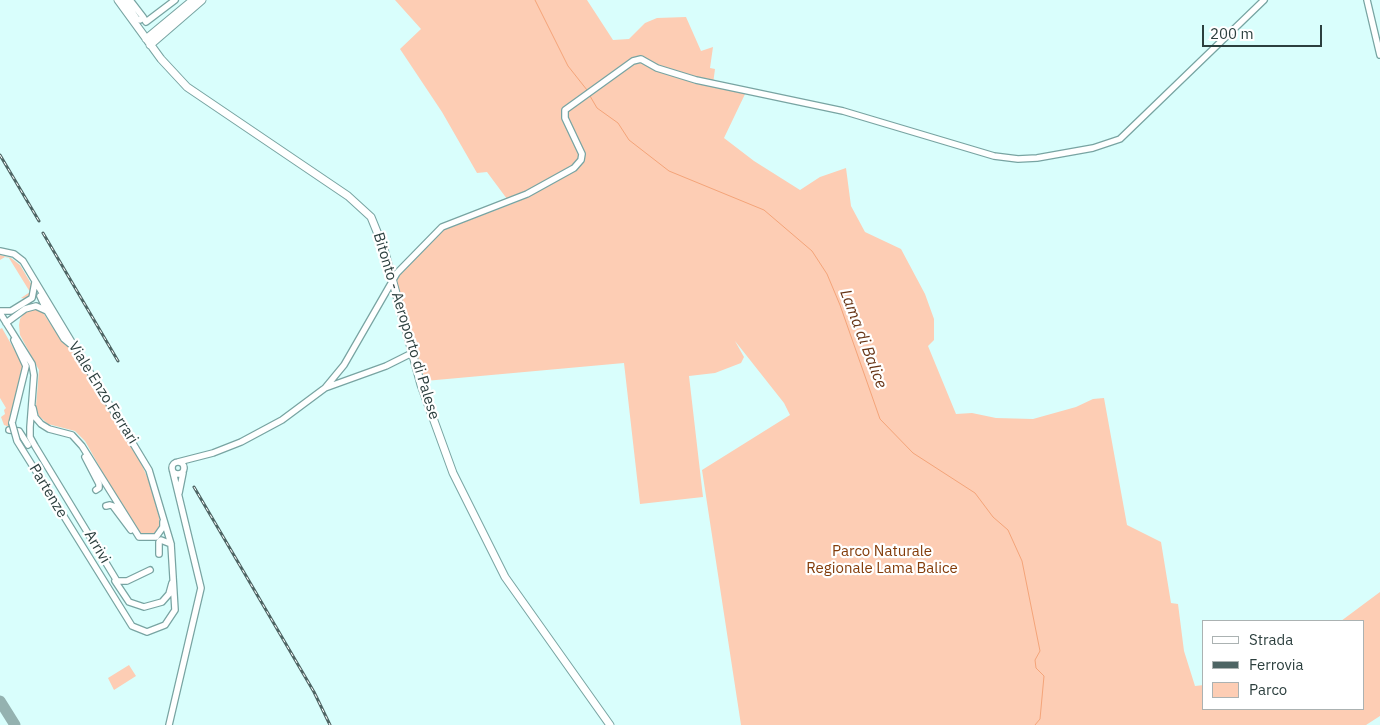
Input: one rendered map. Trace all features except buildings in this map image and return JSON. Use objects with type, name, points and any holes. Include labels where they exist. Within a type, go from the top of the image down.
[{"type":"main road","name":"Bitonto - Aeroporto di Palese","points":[[118,0],[148,42],[187,87],[364,208],[377,228],[412,353],[453,474],[505,577],[610,725]]},
{"type":"main road","points":[[148,42],[193,0]]},
{"type":"main road","points":[[148,42],[202,0]]},
{"type":"street","points":[[124,0],[137,19],[143,18]]},
{"type":"street","points":[[130,0],[146,22],[176,0]]},
{"type":"street","points":[[168,725],[201,588],[172,472],[172,465],[227,449],[266,430],[296,411],[325,388],[344,365],[392,281],[442,227],[536,190],[578,165],[582,157],[581,151],[565,118],[565,110],[633,61],[641,59],[657,68],[696,80],[843,111],[994,156],[1018,159],[1037,158],[1093,148],[1120,138],[1264,0]]},
{"type":"street","points":[[1367,0],[1380,55]]},
{"type":"street","name":"Viale Enzo Ferrari","points":[[0,251],[18,256],[143,458],[156,487],[173,558]]},
{"type":"street","points":[[35,285],[46,311],[64,339],[75,348]]},
{"type":"street","points":[[0,313],[12,311],[32,298],[35,285]]},
{"type":"street","points":[[40,296],[67,340],[75,348]]},
{"type":"street","points":[[7,322],[30,307],[42,308],[46,311]]},
{"type":"street","name":"Arrivi","points":[[0,313],[32,364],[31,439],[117,582],[127,581],[150,570]]},
{"type":"street","name":"Partenze","points":[[0,313],[21,352],[26,366],[12,423],[17,441],[126,620],[132,626],[147,632],[160,628],[170,621],[175,610],[173,558]]},
{"type":"street","points":[[325,388],[371,372],[412,353]]},
{"type":"street","points":[[32,396],[33,411],[42,424],[49,429],[63,431],[76,439],[136,534]]},
{"type":"street","points":[[9,430],[19,431],[28,444]]},
{"type":"street","points":[[76,439],[99,484],[99,488],[96,490]]},
{"type":"street","points":[[172,472],[178,475],[195,459]]},
{"type":"street","points":[[178,462],[183,465],[184,471],[178,495]]},
{"type":"street","points":[[106,506],[110,504],[113,506],[124,524],[143,538],[156,537],[163,527],[163,512]]},
{"type":"street","points":[[159,554],[159,542],[161,540],[171,544]]},
{"type":"street","name":"Arrivi","points":[[103,562],[129,602],[140,607],[160,604],[169,594],[172,586],[173,558]]},
{"type":"green space","name":"Parco Naturale Regionale Lama Balice","points":[[395,0],[587,0],[613,40],[629,39],[645,23],[657,18],[686,17],[701,51],[713,47],[710,68],[715,69],[713,84],[746,92],[724,138],[754,161],[800,190],[820,177],[846,168],[851,206],[865,232],[901,249],[925,294],[934,319],[934,340],[928,346],[956,414],[972,413],[996,418],[1033,419],[1076,407],[1093,399],[1104,398],[1127,525],[1161,542],[1171,603],[1178,604],[1184,651],[1195,686],[1202,685],[1202,710],[1365,710],[1365,620],[1342,620],[1380,592],[1380,716],[1366,725],[741,725],[702,470],[790,415],[784,403],[735,341],[744,357],[741,363],[715,373],[689,376],[703,497],[640,504],[624,363],[425,381],[397,283],[398,277],[416,255],[441,231],[517,202],[560,180],[510,203],[487,172],[477,173],[442,112],[400,49],[421,29]]},
{"type":"green space","points":[[0,255],[11,258],[20,265],[33,287],[32,295],[26,299],[21,298],[30,292],[9,258],[5,257],[0,260]]},
{"type":"green space","points":[[36,309],[42,311],[53,328],[79,358],[139,458],[150,484],[159,517],[160,526],[156,534],[146,537],[136,532],[85,441],[75,431],[48,424],[39,416],[36,406],[39,370],[20,335],[19,325],[20,319],[25,312]]},
{"type":"green space","points":[[2,328],[23,365],[10,427],[4,425],[1,417],[5,414],[4,410],[6,408],[0,398],[0,329]]},
{"type":"green space","points":[[129,665],[136,676],[114,690],[108,678]]},
{"type":"waterway","name":"Lama di Balice","points":[[535,0],[568,66],[587,90]]},
{"type":"waterway","name":"Lama di Balice","points":[[590,96],[597,108],[618,123],[629,140],[669,171],[764,210],[812,251],[827,274],[840,305],[880,419],[913,453],[975,493],[993,517],[1008,530],[1022,561],[1040,651],[1035,660],[1036,668],[1044,676],[1040,719],[1035,725]]},
{"type":"taxiway","points":[[0,701],[15,725]]},
{"type":"railway","points":[[0,155],[39,221]]},
{"type":"railway","points":[[43,233],[118,361]]},
{"type":"railway","points":[[194,487],[314,692],[330,725]]}]
